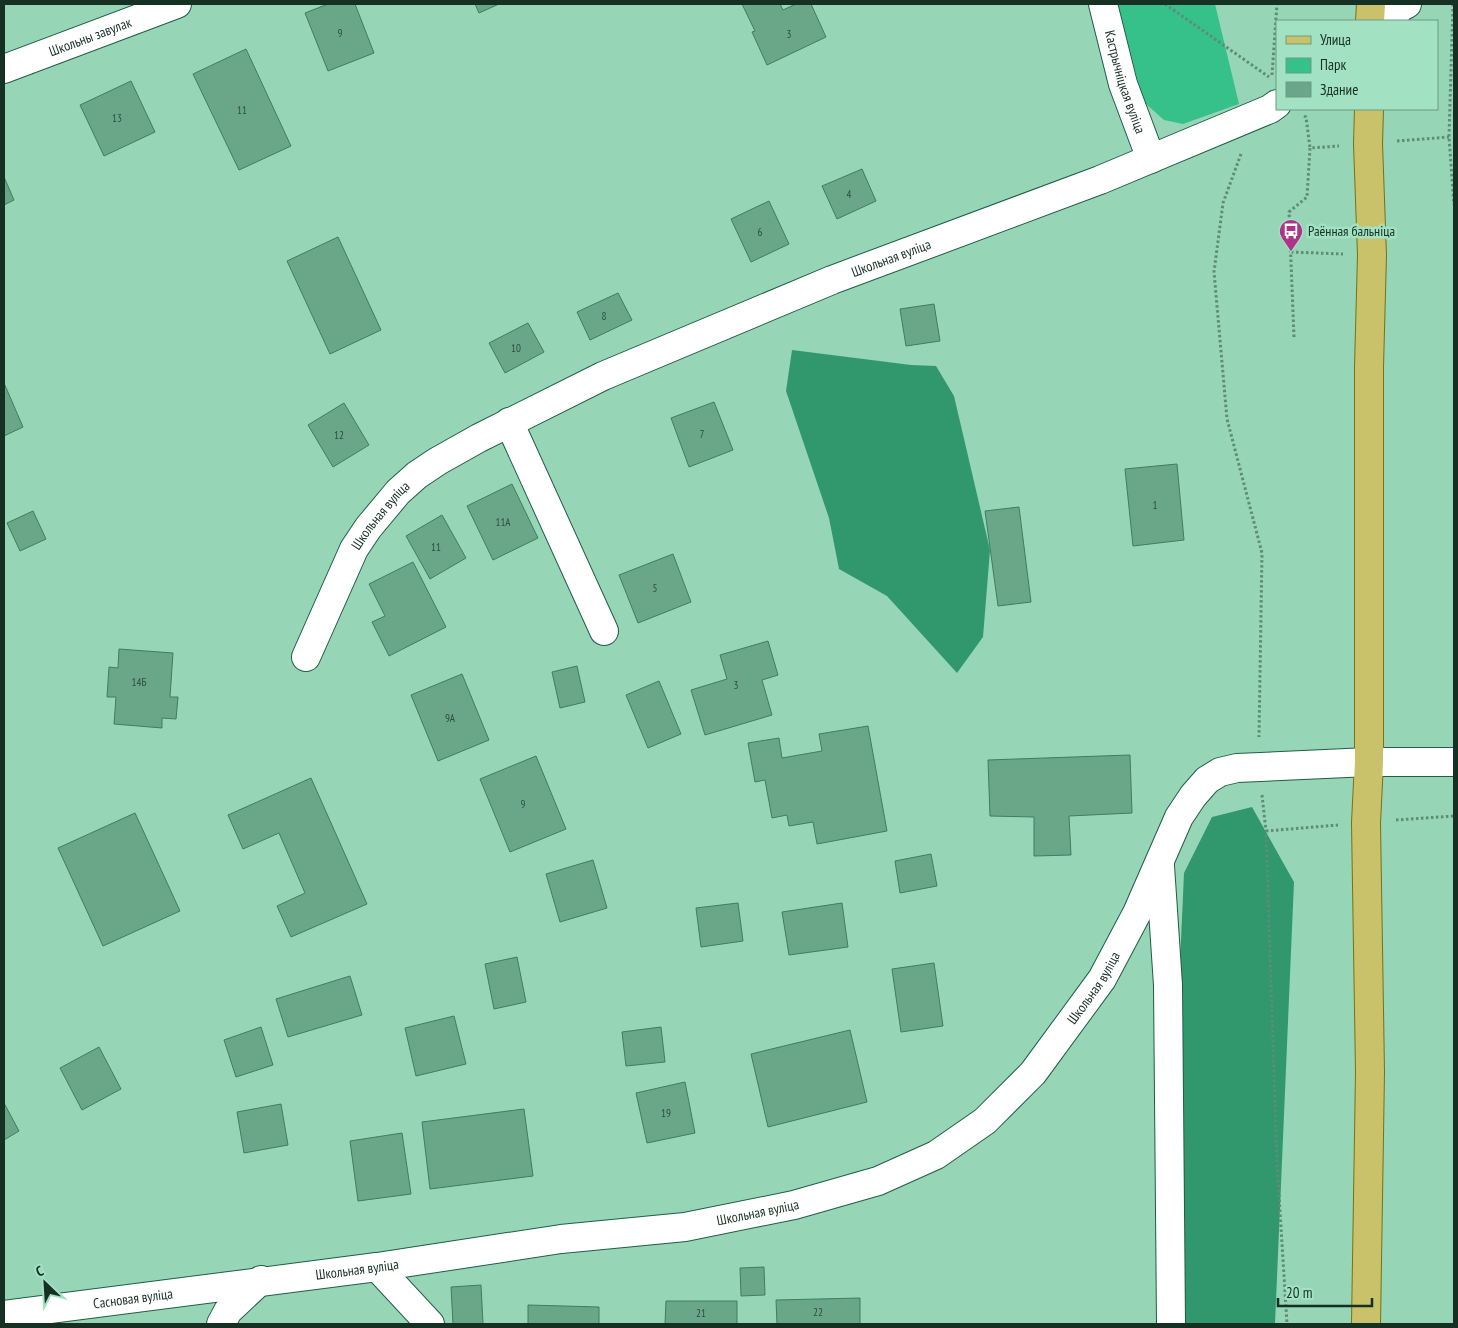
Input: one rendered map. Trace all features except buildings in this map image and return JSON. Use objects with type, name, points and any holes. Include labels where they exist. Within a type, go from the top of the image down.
[{"type":"main road","points":[[1370,20],[1371,4]]},
{"type":"main road","points":[[1366,1324],[1370,1072],[1366,823],[1369,762],[1369,387],[1372,255],[1368,144],[1369,110]]},
{"type":"street","name":"Школьны завулак","points":[[4,69],[177,4]]},
{"type":"street","name":"Кастрычніцкая вуліца","points":[[1103,4],[1123,84],[1150,159]]},
{"type":"street","points":[[1390,20],[1401,7],[1408,4]]},
{"type":"street","name":"Школьная вуліца","points":[[306,657],[354,549],[387,505],[417,475],[438,461],[509,422],[604,376],[832,280],[1150,159],[1270,109],[1276,105]]},
{"type":"street","points":[[509,422],[604,631]]},
{"type":"street","name":"Школьная вуліца","points":[[261,1280],[377,1267],[561,1239],[685,1228],[803,1202],[878,1181],[936,1155],[984,1121],[1033,1073],[1102,979],[1137,913],[1179,817],[1193,796],[1207,780],[1220,772],[1236,768],[1369,762],[1454,762]]},
{"type":"street","name":"Школьная вуліца","points":[[1160,861],[1168,986],[1171,1324]]},
{"type":"street","points":[[377,1267],[430,1324]]},
{"type":"street","points":[[221,1324],[228,1311],[261,1280]]},
{"type":"street","name":"Сасновая вуліца","points":[[4,1315],[261,1280]]},
{"type":"path","points":[[1165,4],[1272,79],[1277,4]]},
{"type":"path","points":[[1453,4],[1449,137],[1454,204]]},
{"type":"path","points":[[1242,150],[1223,203],[1214,272],[1227,419],[1262,553],[1259,767],[1266,831],[1277,1163],[1287,1324]]},
{"type":"path","points":[[1289,212],[1294,337]]},
{"type":"path","points":[[1291,252],[1372,255]]},
{"type":"green space","points":[[1118,4],[1215,4],[1239,104],[1183,124],[1164,120],[1145,103]]},
{"type":"green space","points":[[792,350],[911,365],[936,366],[954,396],[990,550],[983,637],[957,673],[887,596],[839,569],[829,518],[786,391]]},
{"type":"green space","points":[[1252,807],[1294,882],[1275,1324],[1164,1324],[1184,873],[1212,817]]},
{"type":"place","name":"Раённая бальніца","points":[[1291,252]]}]
